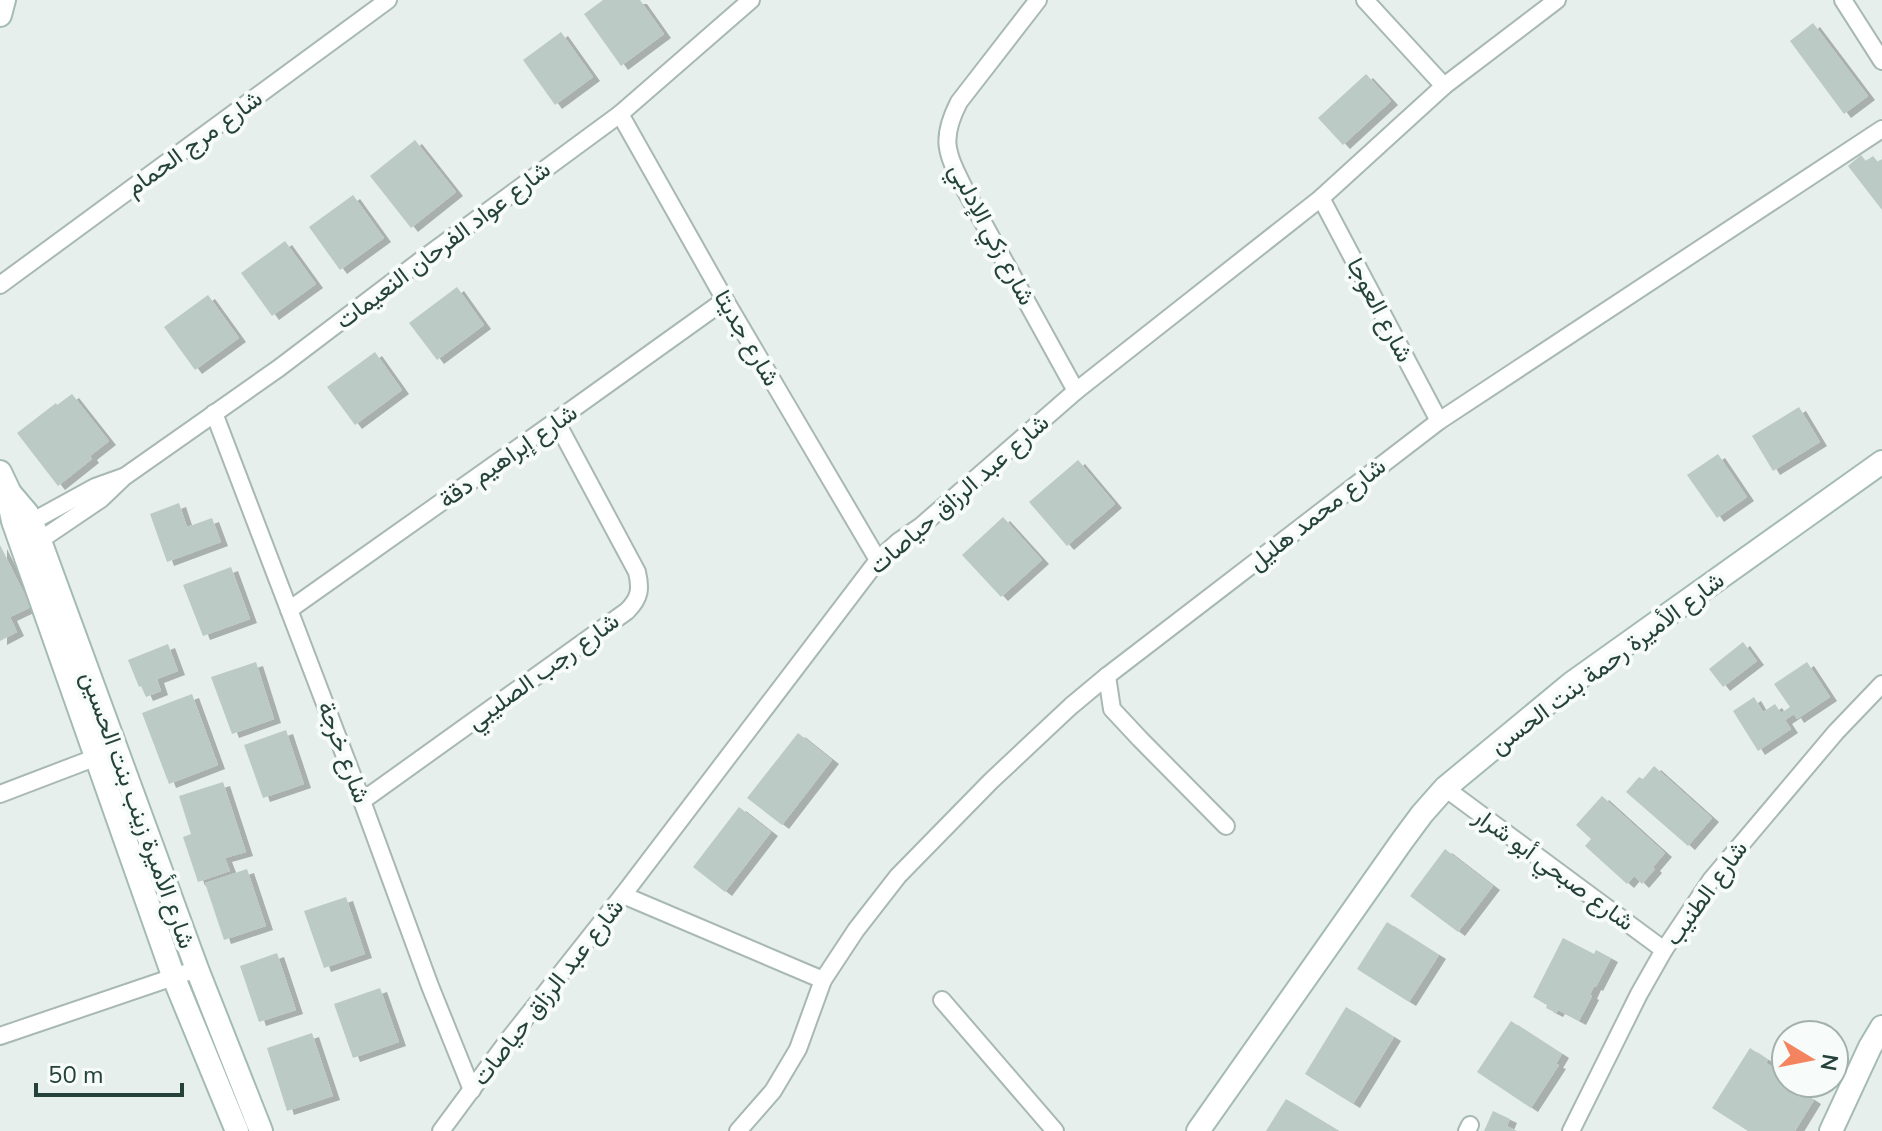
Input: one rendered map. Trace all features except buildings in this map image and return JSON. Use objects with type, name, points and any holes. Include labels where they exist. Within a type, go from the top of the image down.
[{"type":"street","points":[[0,15],[4,0]]},
{"type":"street","name":"شارع مرج الحمام","points":[[0,285],[388,0]]},
{"type":"street","name":"شارع عواد الفرحان النعيمات","points":[[28,536],[107,494],[124,477],[279,368],[620,114],[751,0]]},
{"type":"street","name":"شارع زكي الإدلبي","points":[[1038,0],[959,102],[946,137],[951,163],[1076,391]]},
{"type":"street","points":[[1365,0],[1444,86]]},
{"type":"street","name":"شارع عبد الرزاق حياصات","points":[[441,1131],[878,560],[1076,391],[1321,198],[1444,86],[1557,0]]},
{"type":"street","points":[[1843,0],[1882,61]]},
{"type":"street","name":"شارع جديتا","points":[[620,114],[878,560]]},
{"type":"street","name":"شارع محمد هليل","points":[[738,1131],[773,1091],[798,1049],[823,980],[856,930],[898,876],[991,781],[1071,706],[1439,421],[1882,129]]},
{"type":"street","name":"شارع العوجا","points":[[1321,198],[1439,421]]},
{"type":"street","name":"شارع إبراهيم دقة","points":[[289,610],[725,300]]},
{"type":"street","name":"شارع خرجة","points":[[214,413],[472,1090]]},
{"type":"street","name":"شارع رجب الصليبي","points":[[362,801],[627,611],[639,596],[637,572],[556,421]]},
{"type":"street","name":"شارع الأميرة رحمة بنت الحسن","points":[[1198,1131],[1402,841],[1445,788],[1572,683],[1882,462]]},
{"type":"street","name":"شارع الأميرة زينب بنت الحسين","points":[[0,472],[10,493],[22,506],[28,536],[97,757],[174,978],[237,1131]]},
{"type":"street","name":"شارع الأميرة زينب بنت الحسين","points":[[28,536],[261,1131]]},
{"type":"street","points":[[1107,676],[1112,709],[1226,826]]},
{"type":"street","name":"شارع الطنيب","points":[[1571,1131],[1639,994],[1711,880],[1836,732],[1882,684]]},
{"type":"street","points":[[0,794],[97,757]]},
{"type":"street","name":"شارع صبحي أبو شرار","points":[[1445,788],[1664,950]]},
{"type":"street","points":[[623,895],[823,980]]},
{"type":"street","points":[[0,1036],[197,969]]},
{"type":"street","points":[[942,1000],[1055,1131]]},
{"type":"street","points":[[1831,1131],[1882,1027]]}]
